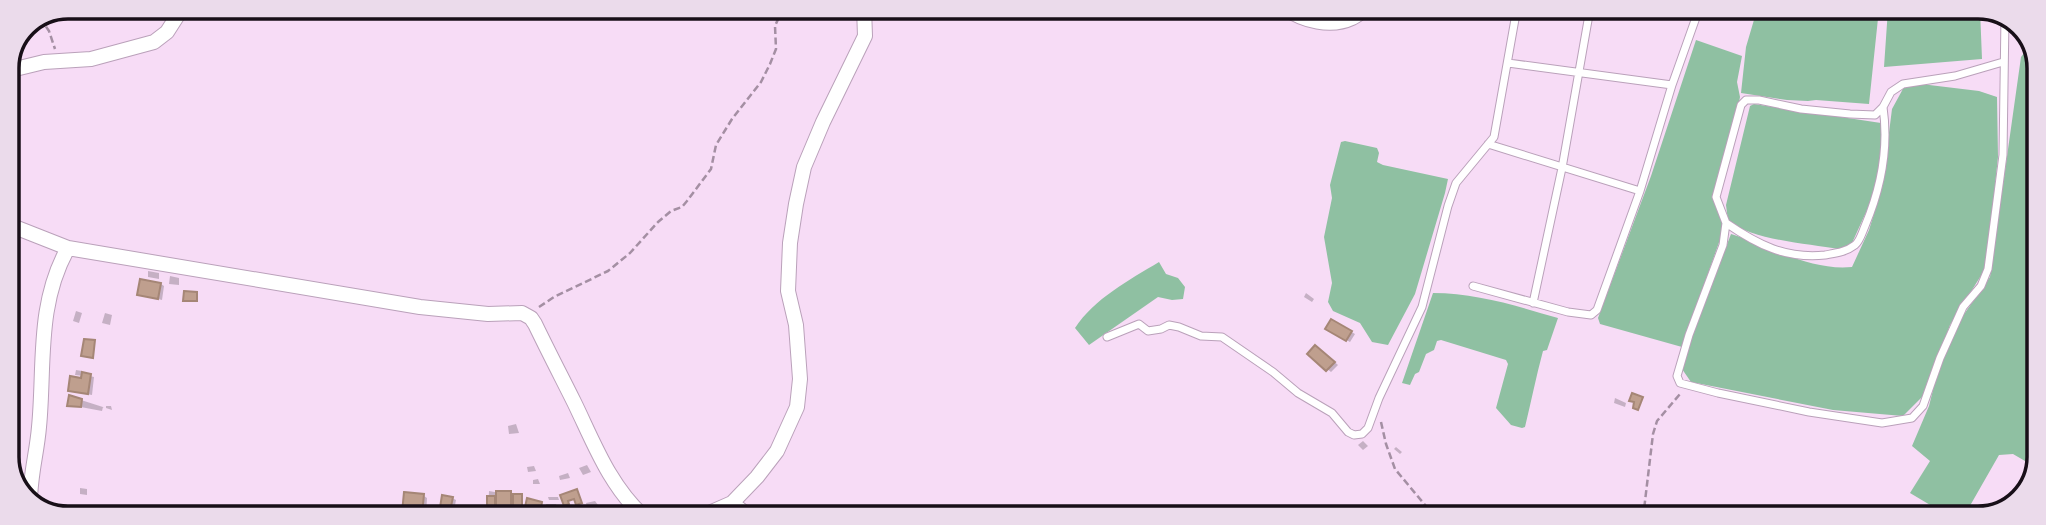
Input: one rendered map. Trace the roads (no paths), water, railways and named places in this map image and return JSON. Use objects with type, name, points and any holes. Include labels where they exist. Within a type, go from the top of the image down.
[{"type":"street","points":[[19,68],[44,62],[91,58],[154,42],[167,32],[175,19]]},
{"type":"street","points":[[725,506],[732,503],[757,477],[777,451],[797,407],[800,379],[796,325],[788,291],[790,243],[796,204],[804,167],[865,36],[864,19]]},
{"type":"street","points":[[1307,19],[1326,23],[1350,19]]},
{"type":"street","points":[[19,229],[68,248],[420,307],[488,314],[523,313],[536,324],[595,450],[614,484],[632,506]]},
{"type":"street","points":[[30,488],[39,428],[42,339],[60,261],[68,248]]},
{"type":"street","points":[[732,503],[736,506]]},
{"type":"lane","points":[[1107,337],[1139,324],[1148,331],[1169,325],[1201,336],[1222,337],[1298,393],[1332,413],[1348,432],[1354,435],[1362,434],[1368,428],[1422,307],[1455,183],[1494,137],[1515,19]]},
{"type":"lane","points":[[1534,303],[1562,168],[1588,19]]},
{"type":"lane","points":[[1473,286],[1580,313],[1591,315],[1597,310],[1640,191],[1695,19]]},
{"type":"lane","points":[[2003,62],[1955,76],[1903,85],[1891,92],[1883,107],[1875,114],[1850,114],[1746,100],[1741,105],[1716,197],[1726,223],[1723,245],[1689,335],[1677,376],[1681,383],[1809,412],[1882,423],[1912,418],[1923,407],[1940,358],[1964,307],[1981,286],[1988,269],[2003,155],[2004,28]]},
{"type":"lane","points":[[1508,63],[1672,85]]},
{"type":"lane","points":[[1726,223],[1750,240],[1792,255],[1840,253],[1857,243],[1874,205],[1881,176],[1886,129],[1883,107]]},
{"type":"lane","points":[[1488,144],[1640,191]]}]
